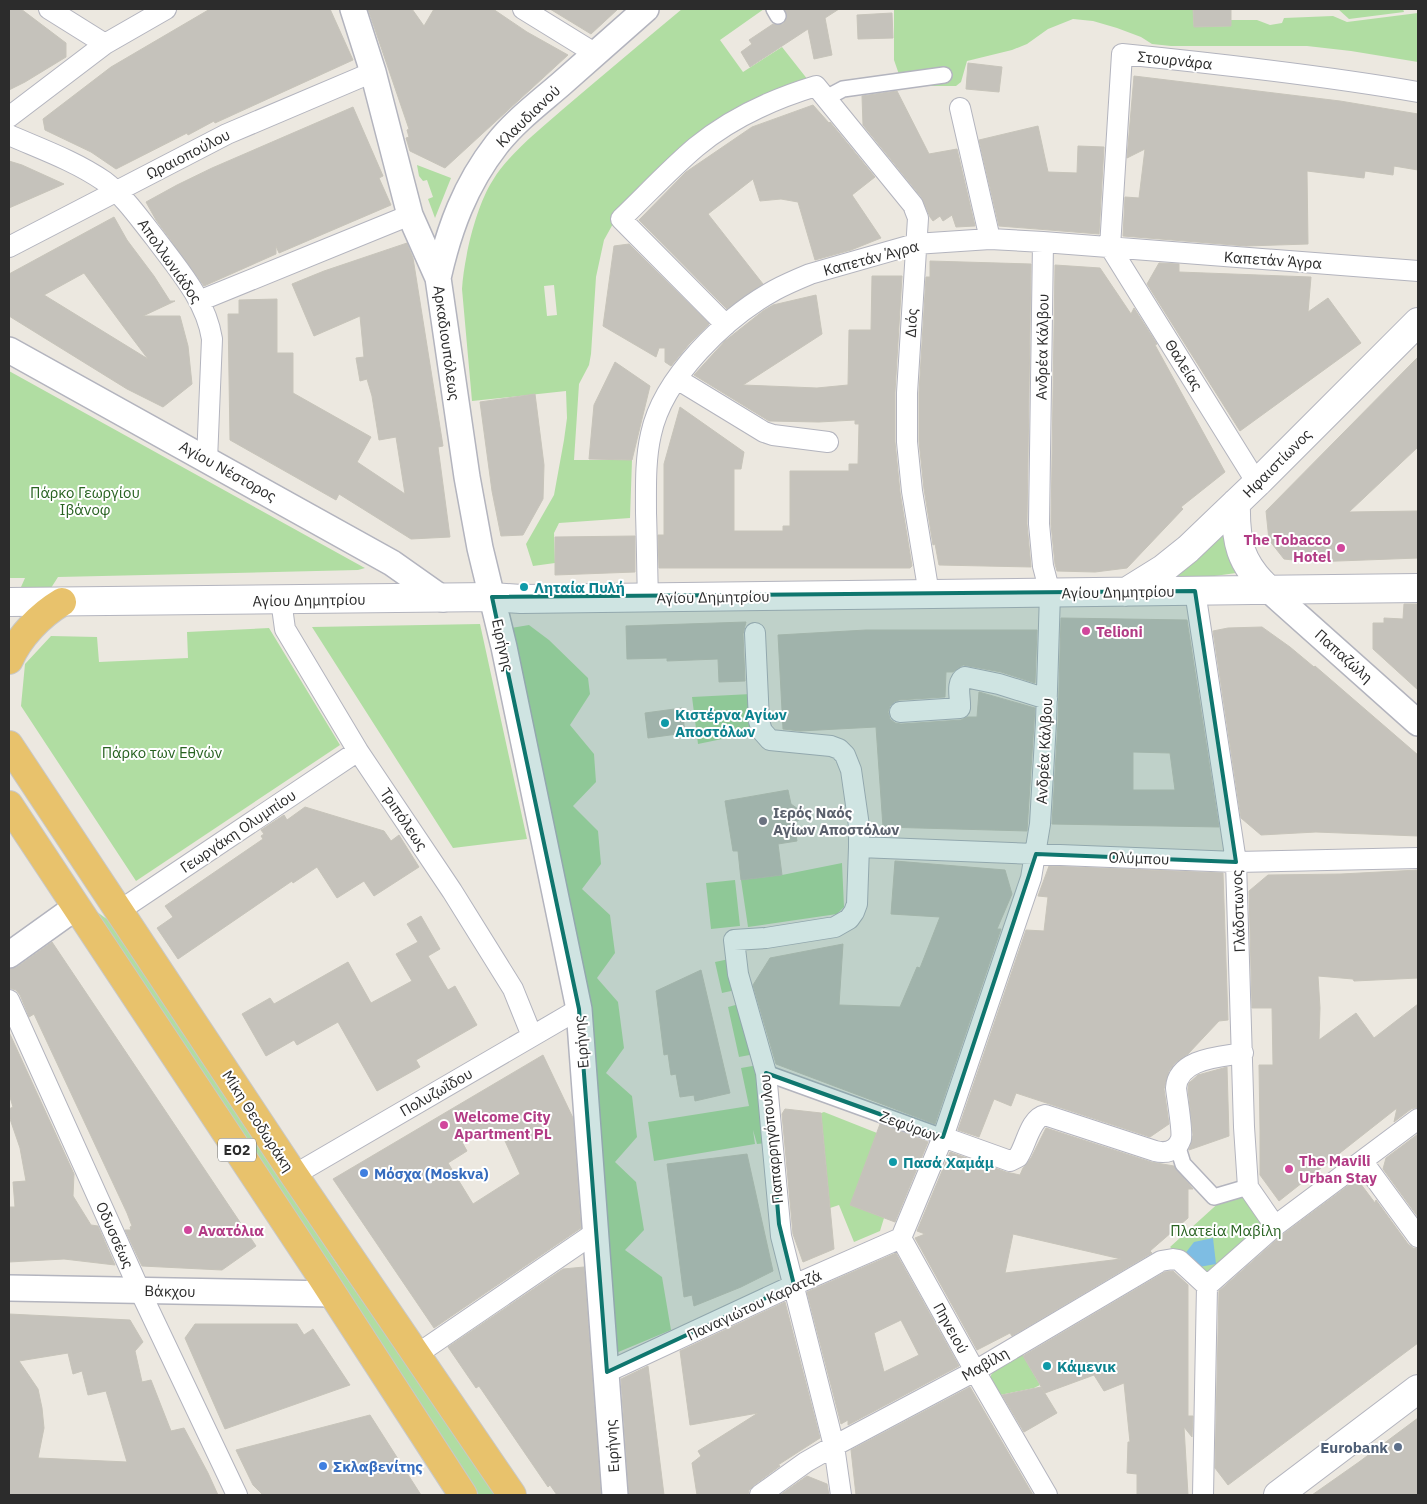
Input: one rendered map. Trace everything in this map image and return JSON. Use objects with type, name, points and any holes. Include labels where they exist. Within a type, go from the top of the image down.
[{"type":"highway","points":[[9,660],[17,645],[32,628],[51,609],[62,602]]},
{"type":"highway","name":"Μίκη Θεοδωράκη","points":[[9,745],[294,1175],[512,1495]]},
{"type":"highway","name":"ΕΟ2","points":[[9,805],[464,1495]]},
{"type":"main road","name":"Ηφαιστίωνος","points":[[1126,592],[1180,556],[1257,483],[1418,322]]},
{"type":"main road","points":[[1236,503],[1237,538],[1242,554],[1251,571],[1269,590]]},
{"type":"main road","name":"Αγίου Δημητρίου","points":[[9,602],[520,599],[1418,588]]},
{"type":"main road","points":[[1278,1495],[1418,1389]]},
{"type":"street","points":[[49,9],[105,44]]},
{"type":"street","points":[[9,117],[105,44],[166,9]]},
{"type":"street","name":"Αρκαδιουπόλεως","points":[[353,9],[373,72],[410,215],[438,278],[467,476],[480,548],[492,598]]},
{"type":"street","points":[[523,9],[596,54]]},
{"type":"street","name":"Κλαυδιανού","points":[[438,278],[455,216],[497,143],[522,118],[646,9]]},
{"type":"street","name":"Στουρνάρα","points":[[1110,247],[1122,54],[1367,83],[1418,92]]},
{"type":"street","name":"Ωραιοπούλου","points":[[9,247],[227,134],[373,72]]},
{"type":"street","points":[[726,325],[621,219],[698,146],[725,127],[780,98],[944,75]]},
{"type":"street","name":"Διός","points":[[821,92],[916,210],[918,218],[907,393],[907,442],[912,492],[929,594]]},
{"type":"street","points":[[960,108],[990,239]]},
{"type":"street","name":"Απολλωνιάδος","points":[[9,135],[72,162],[103,180],[117,191],[166,253],[199,301],[208,320],[212,339],[207,460]]},
{"type":"street","points":[[199,301],[410,215]]},
{"type":"street","name":"Καπετάν Άγρα","points":[[648,597],[646,492],[649,444],[656,417],[677,380],[694,356],[726,325],[767,295],[810,274],[915,244],[990,239],[1418,271]]},
{"type":"street","name":"Ανδρέα Κάλβου","points":[[901,1238],[943,1138],[1025,897],[1036,854],[1040,824],[1047,699],[1050,593],[1043,566],[1039,524],[1043,242]]},
{"type":"street","name":"Θαλείας","points":[[1110,247],[1257,483]]},
{"type":"street","name":"Αγίου Νέστορος","points":[[9,350],[398,566],[443,599]]},
{"type":"street","points":[[677,380],[764,432],[773,435],[828,442]]},
{"type":"street","name":"Παπαζώλη","points":[[1269,590],[1418,723]]},
{"type":"street","name":"Γλάδστωνος","points":[[1196,591],[1236,862],[1244,1127],[1248,1187]]},
{"type":"street","name":"Ειρήνης","points":[[492,598],[579,1008],[615,1495]]},
{"type":"street","name":"Τριπόλεως","points":[[281,600],[286,629],[358,750],[452,891],[513,989],[532,1036]]},
{"type":"street","points":[[755,633],[759,721],[762,731],[770,740],[831,746],[839,749],[845,755],[851,770],[859,847]]},
{"type":"street","points":[[900,712],[960,708],[960,683],[965,676],[1047,699]]},
{"type":"street","name":"Γεωργάκη Ολυμπίου","points":[[119,911],[358,750]]},
{"type":"street","name":"Ολύμπου","points":[[859,847],[1236,862],[1418,858]]},
{"type":"street","name":"Παπαρρηγόπουλου","points":[[841,1495],[834,1446],[780,1230],[766,1073],[738,974],[734,940],[766,938],[843,924],[854,912],[857,904],[859,847]]},
{"type":"street","points":[[9,955],[76,907]]},
{"type":"street","name":"Οδυσσέως","points":[[9,1000],[140,1291],[237,1495]]},
{"type":"street","name":"Πολυζωΐδου","points":[[294,1175],[579,1008]]},
{"type":"street","points":[[1243,1054],[1199,1060],[1181,1074],[1176,1082],[1178,1151],[1183,1164],[1214,1197],[1248,1187],[1276,1226]]},
{"type":"street","name":"Ζεφύρων","points":[[766,1073],[1010,1161],[1018,1157],[1034,1123],[1040,1116],[1044,1115],[1163,1153],[1178,1143]]},
{"type":"street","points":[[1203,1495],[1207,1286],[1276,1226],[1418,1119]]},
{"type":"street","points":[[1362,1162],[1418,1237]]},
{"type":"street","points":[[416,1355],[596,1232]]},
{"type":"street","name":"Παναγιώτου Καρατζά","points":[[607,1372],[794,1285],[901,1238]]},
{"type":"street","name":"Πηνειού","points":[[901,1238],[1047,1495]]},
{"type":"street","name":"Μαβίλη","points":[[760,1495],[806,1462],[975,1371],[1167,1259],[1179,1260],[1207,1286]]},
{"type":"street","name":"Βάκχου","points":[[9,1288],[332,1294]]},
{"type":"highlighted area","points":[[1195,591],[1236,862],[1036,854],[943,1137],[766,1073],[779,1224],[794,1285],[607,1372],[579,1009],[492,597]]},
{"type":"green space","points":[[682,9],[764,9],[720,40],[743,72],[782,47],[808,80],[669,159],[641,184],[619,213],[604,240],[596,277],[591,354],[589,365],[579,384],[574,460],[632,460],[630,518],[559,523],[554,533],[555,563],[533,566],[526,544],[554,495],[567,418],[566,391],[472,401],[462,289],[465,263],[476,218],[487,191],[507,161],[544,125]],"holes":[[[554,285],[557,315],[547,316],[544,286]]]},
{"type":"green space","points":[[894,9],[1193,9],[1194,27],[1231,26],[1231,20],[1257,20],[1270,25],[1282,23],[1284,18],[1333,16],[1347,22],[1418,13],[1418,62],[1307,46],[1171,46],[1152,44],[1141,37],[1117,28],[1093,21],[1073,19],[1048,29],[1027,44],[1012,50],[967,61],[961,82],[956,86],[903,86],[894,60]]},
{"type":"green space","points":[[1338,9],[1403,9],[1404,12],[1349,19]]},
{"type":"green space","points":[[417,165],[451,178],[435,218],[428,199],[433,197],[427,180],[423,181],[419,176]]},
{"type":"green space","name":"Πάρκο Γεωργίου Ιβάνοφ","points":[[9,371],[365,568],[358,570],[58,577],[51,588],[21,587],[25,578],[9,578]]},
{"type":"green space","points":[[1225,527],[1236,573],[1172,582]]},
{"type":"green space","points":[[480,624],[527,839],[453,848],[312,627]]},
{"type":"green space","points":[[529,625],[549,640],[588,678],[590,694],[570,725],[594,754],[596,782],[573,806],[598,831],[601,864],[582,889],[610,915],[615,953],[597,978],[618,1002],[624,1048],[606,1073],[632,1096],[637,1137],[615,1162],[636,1182],[644,1230],[625,1250],[662,1277],[671,1330],[616,1353],[598,1165],[505,629]]},
{"type":"green space","name":"Πάρκο των Εθνών","points":[[269,628],[340,745],[136,881],[21,706],[25,664],[51,636],[97,637],[99,662],[188,658],[187,632]]},
{"type":"green space","points":[[751,694],[756,732],[698,744],[692,697]]},
{"type":"green space","points":[[842,863],[844,907],[837,914],[748,927],[741,880],[782,875]]},
{"type":"green space","points":[[735,880],[740,926],[711,929],[706,883]]},
{"type":"green space","points":[[85,903],[108,920],[336,1263],[497,1495],[479,1495],[332,1270]]},
{"type":"green space","points":[[734,958],[740,989],[722,993],[715,962]]},
{"type":"green space","points":[[743,1003],[755,1054],[739,1057],[728,1007]]},
{"type":"green space","points":[[758,1065],[767,1143],[757,1144],[753,1130],[755,1144],[654,1161],[648,1122],[749,1106],[741,1068]]},
{"type":"green space","points":[[824,1112],[877,1133],[857,1207],[884,1218],[880,1231],[854,1242],[839,1205],[830,1208],[821,1113]]},
{"type":"green space","name":"Πλατεία Μαβίλη","points":[[1249,1192],[1270,1225],[1207,1281],[1170,1247],[1223,1199]]},
{"type":"green space","points":[[1022,1354],[1040,1385],[1000,1395],[991,1381],[991,1375],[995,1370]]},
{"type":"water","points":[[1213,1238],[1216,1264],[1199,1267],[1184,1255],[1194,1242]]},
{"type":"building","points":[[9,9],[21,9],[66,43],[66,57],[9,90]]},
{"type":"building","points":[[210,9],[330,9],[353,60],[215,123],[214,121],[188,135],[187,133],[116,169],[91,152],[45,130],[43,119],[111,67]]},
{"type":"building","points":[[368,9],[412,9],[424,26],[434,9],[493,9],[527,32],[568,55],[445,168],[410,151],[406,138],[409,137],[407,130],[409,129]]},
{"type":"building","points":[[550,9],[618,9],[591,34]]},
{"type":"building","points":[[785,9],[839,9],[825,18],[832,55],[814,59],[808,29],[750,67],[741,52],[752,44],[749,40],[773,24],[783,24],[787,17]]},
{"type":"building","points":[[1193,9],[1231,9],[1231,26],[1194,27]]},
{"type":"building","points":[[892,13],[893,38],[858,39],[857,15]]},
{"type":"building","points":[[968,63],[1002,67],[999,92],[966,89]]},
{"type":"building","points":[[1134,76],[1340,101],[1418,114],[1418,170],[1394,166],[1393,175],[1365,171],[1364,178],[1307,171],[1308,244],[1246,246],[1123,236],[1125,197],[1139,198],[1145,149],[1127,158]]},
{"type":"building","points":[[897,91],[929,154],[957,149],[975,226],[956,227],[952,215],[943,221],[940,216],[933,221],[922,198],[863,125],[862,96]]},
{"type":"building","points":[[813,105],[830,122],[875,177],[852,195],[881,238],[851,250],[815,260],[798,202],[781,199],[760,201],[753,179],[708,214],[763,284],[727,309],[639,220],[686,172],[752,127]]},
{"type":"building","points":[[353,107],[383,176],[379,178],[391,205],[279,253],[276,246],[276,254],[204,286],[156,220],[146,202],[212,168]]},
{"type":"building","points":[[1038,126],[1048,172],[1077,173],[1078,146],[1104,147],[1099,234],[999,226],[979,140]]},
{"type":"building","points":[[9,161],[22,165],[64,184],[9,208]]},
{"type":"building","points":[[114,217],[127,240],[170,301],[175,301],[143,316],[180,316],[188,346],[192,384],[163,407],[127,389],[9,316],[9,274]],"holes":[[[84,273],[148,359],[44,295]]]},
{"type":"building","points":[[407,243],[413,258],[443,446],[438,447],[450,537],[411,539],[339,494],[336,500],[230,440],[228,314],[239,314],[239,300],[277,299],[277,353],[293,353],[293,393],[371,437],[357,462],[405,494],[396,437],[379,440],[372,396],[367,379],[360,381],[356,358],[364,357],[360,316],[314,336],[292,284]]},
{"type":"building","points":[[629,244],[709,324],[671,366],[665,362],[665,348],[659,348],[656,357],[603,326],[614,246]]},
{"type":"building","points":[[930,261],[1031,264],[1027,524],[1031,567],[939,565],[935,544],[933,545],[919,441],[919,393],[926,277],[930,277]]},
{"type":"building","points":[[1159,263],[1179,264],[1179,272],[1311,277],[1308,312],[1328,298],[1361,343],[1240,431],[1147,284]]},
{"type":"building","points":[[1055,265],[1100,268],[1131,314],[1134,308],[1157,344],[1155,345],[1225,472],[1181,507],[1183,509],[1127,568],[1095,572],[1057,571],[1055,564],[1051,524]]},
{"type":"building","points":[[872,276],[902,276],[895,392],[895,442],[900,492],[912,566],[910,568],[659,568],[658,535],[664,535],[664,464],[680,407],[744,452],[741,469],[734,469],[734,531],[783,531],[783,526],[790,526],[790,471],[849,471],[849,464],[858,464],[859,424],[855,424],[855,420],[819,422],[769,421],[694,375],[725,341],[763,311],[773,305],[816,295],[822,334],[743,385],[817,388],[848,385],[849,330],[871,330]]},
{"type":"building","points":[[1418,357],[1418,447],[1349,512],[1418,511],[1418,558],[1311,562],[1284,559],[1269,540],[1266,511]]},
{"type":"building","points":[[615,362],[650,386],[632,460],[589,459],[594,405]]},
{"type":"building","points":[[535,394],[544,465],[543,499],[523,535],[501,536],[492,491],[480,402]]},
{"type":"building","points":[[635,536],[635,572],[555,575],[555,537]]},
{"type":"building","points":[[1404,604],[1418,604],[1418,690],[1373,649],[1373,623],[1384,623],[1384,618],[1403,619]]},
{"type":"building","points":[[1061,618],[1187,620],[1219,827],[1052,824],[1058,722]],"holes":[[[1133,752],[1170,753],[1175,790],[1133,790]]]},
{"type":"building","points":[[746,622],[743,634],[745,681],[719,682],[718,659],[667,661],[667,658],[627,659],[626,626]]},
{"type":"building","points":[[1262,627],[1315,666],[1418,755],[1418,836],[1316,832],[1261,835],[1241,818],[1213,631],[1228,628]]},
{"type":"building","points":[[866,630],[1037,630],[1035,683],[1001,672],[963,665],[953,672],[946,672],[945,697],[899,700],[890,706],[888,712],[890,719],[895,723],[901,724],[961,720],[967,717],[977,717],[979,692],[1035,708],[1027,831],[883,827],[876,727],[800,731],[783,729],[778,635]]},
{"type":"building","name":"Κιστέρνα Αγίων Αποστόλων","points":[[682,708],[685,733],[648,738],[645,713]]},
{"type":"building","name":"Ιερός Ναός Αγίων Αποστόλων","points":[[788,790],[791,804],[798,809],[801,818],[794,824],[797,841],[778,844],[782,875],[741,880],[738,851],[733,851],[725,801]]},
{"type":"building","points":[[305,807],[384,831],[391,841],[399,835],[419,867],[374,896],[364,881],[337,898],[317,867],[293,883],[292,881],[178,959],[157,928],[173,917],[165,906],[263,839],[261,836],[264,834],[261,830],[284,815],[287,820]]},
{"type":"building","points":[[895,861],[1005,870],[1012,894],[997,929],[1001,929],[935,1124],[776,1064],[753,985],[770,958],[843,944],[839,1005],[900,1007],[917,967],[920,968],[940,917],[891,914]]},
{"type":"building","points":[[1049,866],[1223,873],[1228,1020],[1219,1021],[1169,1071],[1164,1089],[1169,1124],[1150,1137],[1016,1093],[1011,1106],[994,1099],[979,1137],[958,1130],[1026,930],[1044,931],[1048,897],[1038,896]]},
{"type":"building","points":[[1418,870],[1418,978],[1354,981],[1353,979],[1318,976],[1319,1040],[1356,1013],[1374,1038],[1418,1004],[1418,1107],[1411,1109],[1394,1122],[1397,1108],[1279,1201],[1260,1175],[1259,1065],[1273,1065],[1272,1008],[1252,1008],[1249,891],[1268,875]]},
{"type":"building","points":[[421,916],[440,949],[428,956],[448,990],[455,986],[477,1025],[416,1060],[420,1067],[377,1091],[338,1022],[297,1045],[294,1040],[266,1056],[242,1014],[270,998],[274,1004],[348,962],[371,1003],[412,981],[396,954],[418,942],[407,924]]},
{"type":"building","points":[[52,942],[256,1246],[222,1270],[142,1266],[125,1230],[131,1230],[130,1227],[132,1226],[127,1213],[34,1014],[29,1017],[20,995],[16,990],[9,988],[9,969],[17,967]]},
{"type":"building","points":[[701,970],[730,1093],[695,1101],[694,1095],[680,1097],[676,1074],[671,1075],[668,1054],[664,1055],[656,991]]},
{"type":"building","points":[[9,1032],[74,1174],[73,1196],[91,1225],[98,1226],[115,1265],[64,1259],[9,1262],[9,1207],[15,1207],[13,1182],[26,1181],[20,1148],[9,1116],[9,1109],[13,1107],[9,1094]]},
{"type":"building","points":[[543,1055],[573,1118],[581,1228],[434,1328],[333,1179]],"holes":[[[500,1130],[520,1174],[473,1204],[448,1163],[467,1151],[462,1142]]]},
{"type":"building","points":[[1227,1067],[1229,1136],[1189,1150],[1193,1135],[1189,1083],[1198,1075]]},
{"type":"building","points":[[785,1109],[821,1113],[834,1249],[803,1262],[793,1234],[782,1114]]},
{"type":"building","name":"Πασά Χαμάμ","points":[[880,1124],[928,1142],[895,1222],[850,1205]]},
{"type":"building","points":[[1046,1128],[1151,1162],[1174,1166],[1193,1189],[1188,1189],[1188,1218],[1150,1251],[1152,1253],[1012,1336],[1010,1333],[977,1350],[915,1238],[925,1234],[917,1231],[950,1152],[1006,1172],[1020,1175]],"holes":[[[1013,1234],[1121,1259],[1005,1273]]]},
{"type":"building","points":[[1418,1134],[1418,1217],[1383,1169],[1386,1158]]},
{"type":"building","points":[[747,1154],[773,1271],[741,1287],[694,1306],[692,1295],[684,1297],[667,1164]]},
{"type":"building","points":[[1357,1179],[1375,1203],[1376,1200],[1408,1244],[1418,1249],[1418,1343],[1228,1485],[1215,1468],[1219,1291],[1282,1235]]},
{"type":"building","points":[[896,1253],[959,1366],[848,1425],[848,1420],[841,1424],[807,1292]],"holes":[[[901,1320],[919,1355],[884,1372],[874,1333]]]},
{"type":"building","points":[[584,1267],[601,1495],[557,1495],[550,1485],[548,1487],[479,1386],[476,1388],[448,1347],[563,1269]]},
{"type":"building","points":[[1173,1271],[1188,1285],[1188,1416],[1193,1416],[1192,1437],[1184,1427],[1188,1495],[1137,1495],[1137,1474],[1127,1473],[1128,1442],[1130,1442],[1124,1383],[1104,1391],[1094,1375],[1045,1393],[1023,1356],[1165,1272]]},
{"type":"building","points":[[785,1302],[820,1438],[778,1465],[780,1466],[749,1490],[748,1495],[697,1495],[692,1463],[701,1456],[698,1451],[758,1413],[690,1425],[680,1351]]},
{"type":"building","points":[[9,1314],[130,1320],[143,1342],[135,1351],[142,1382],[151,1380],[171,1431],[184,1428],[218,1495],[9,1495]],"holes":[[[68,1353],[73,1374],[82,1371],[88,1395],[106,1391],[127,1462],[38,1458],[44,1428],[42,1408],[38,1389],[19,1361]]]},
{"type":"building","points":[[195,1324],[297,1324],[304,1335],[313,1329],[350,1385],[225,1429],[185,1338]]},
{"type":"building","points":[[648,1366],[664,1495],[629,1495],[621,1379]]},
{"type":"building","points":[[970,1387],[1033,1495],[856,1495],[851,1450]]},
{"type":"building","points":[[1041,1387],[1057,1413],[1024,1432],[1002,1395]]},
{"type":"building","name":"Σκλαβενίτης","points":[[370,1415],[421,1495],[263,1495],[253,1485],[236,1450]]},
{"type":"building","points":[[1418,1418],[1418,1495],[1312,1495],[1359,1462]]},
{"type":"building","points":[[807,1476],[827,1484],[829,1495],[780,1495]]},
{"type":"place","name":"The Tobacco Hotel","points":[[1341,548]]},
{"type":"place","name":"Ληταία Πυλή","points":[[524,587]]},
{"type":"place","name":"Telioni","points":[[1086,631]]},
{"type":"place","name":"Κιστέρνα Αγίων Αποστόλων","points":[[665,723]]},
{"type":"place","name":"Ιερός Ναός Αγίων Αποστόλων","points":[[763,821]]},
{"type":"place","name":"Welcome City Apartment PL","points":[[444,1125]]},
{"type":"place","name":"Πασά Χαμάμ","points":[[893,1162]]},
{"type":"place","name":"The Mavili Urban Stay","points":[[1289,1169]]},
{"type":"place","name":"Μόσχα (Moskva)","points":[[364,1173]]},
{"type":"place","name":"Ανατόλια","points":[[188,1230]]},
{"type":"place","name":"Κάμενικ","points":[[1047,1366]]},
{"type":"place","name":"Eurobank","points":[[1398,1447]]},
{"type":"place","name":"Σκλαβενίτης","points":[[323,1466]]}]
